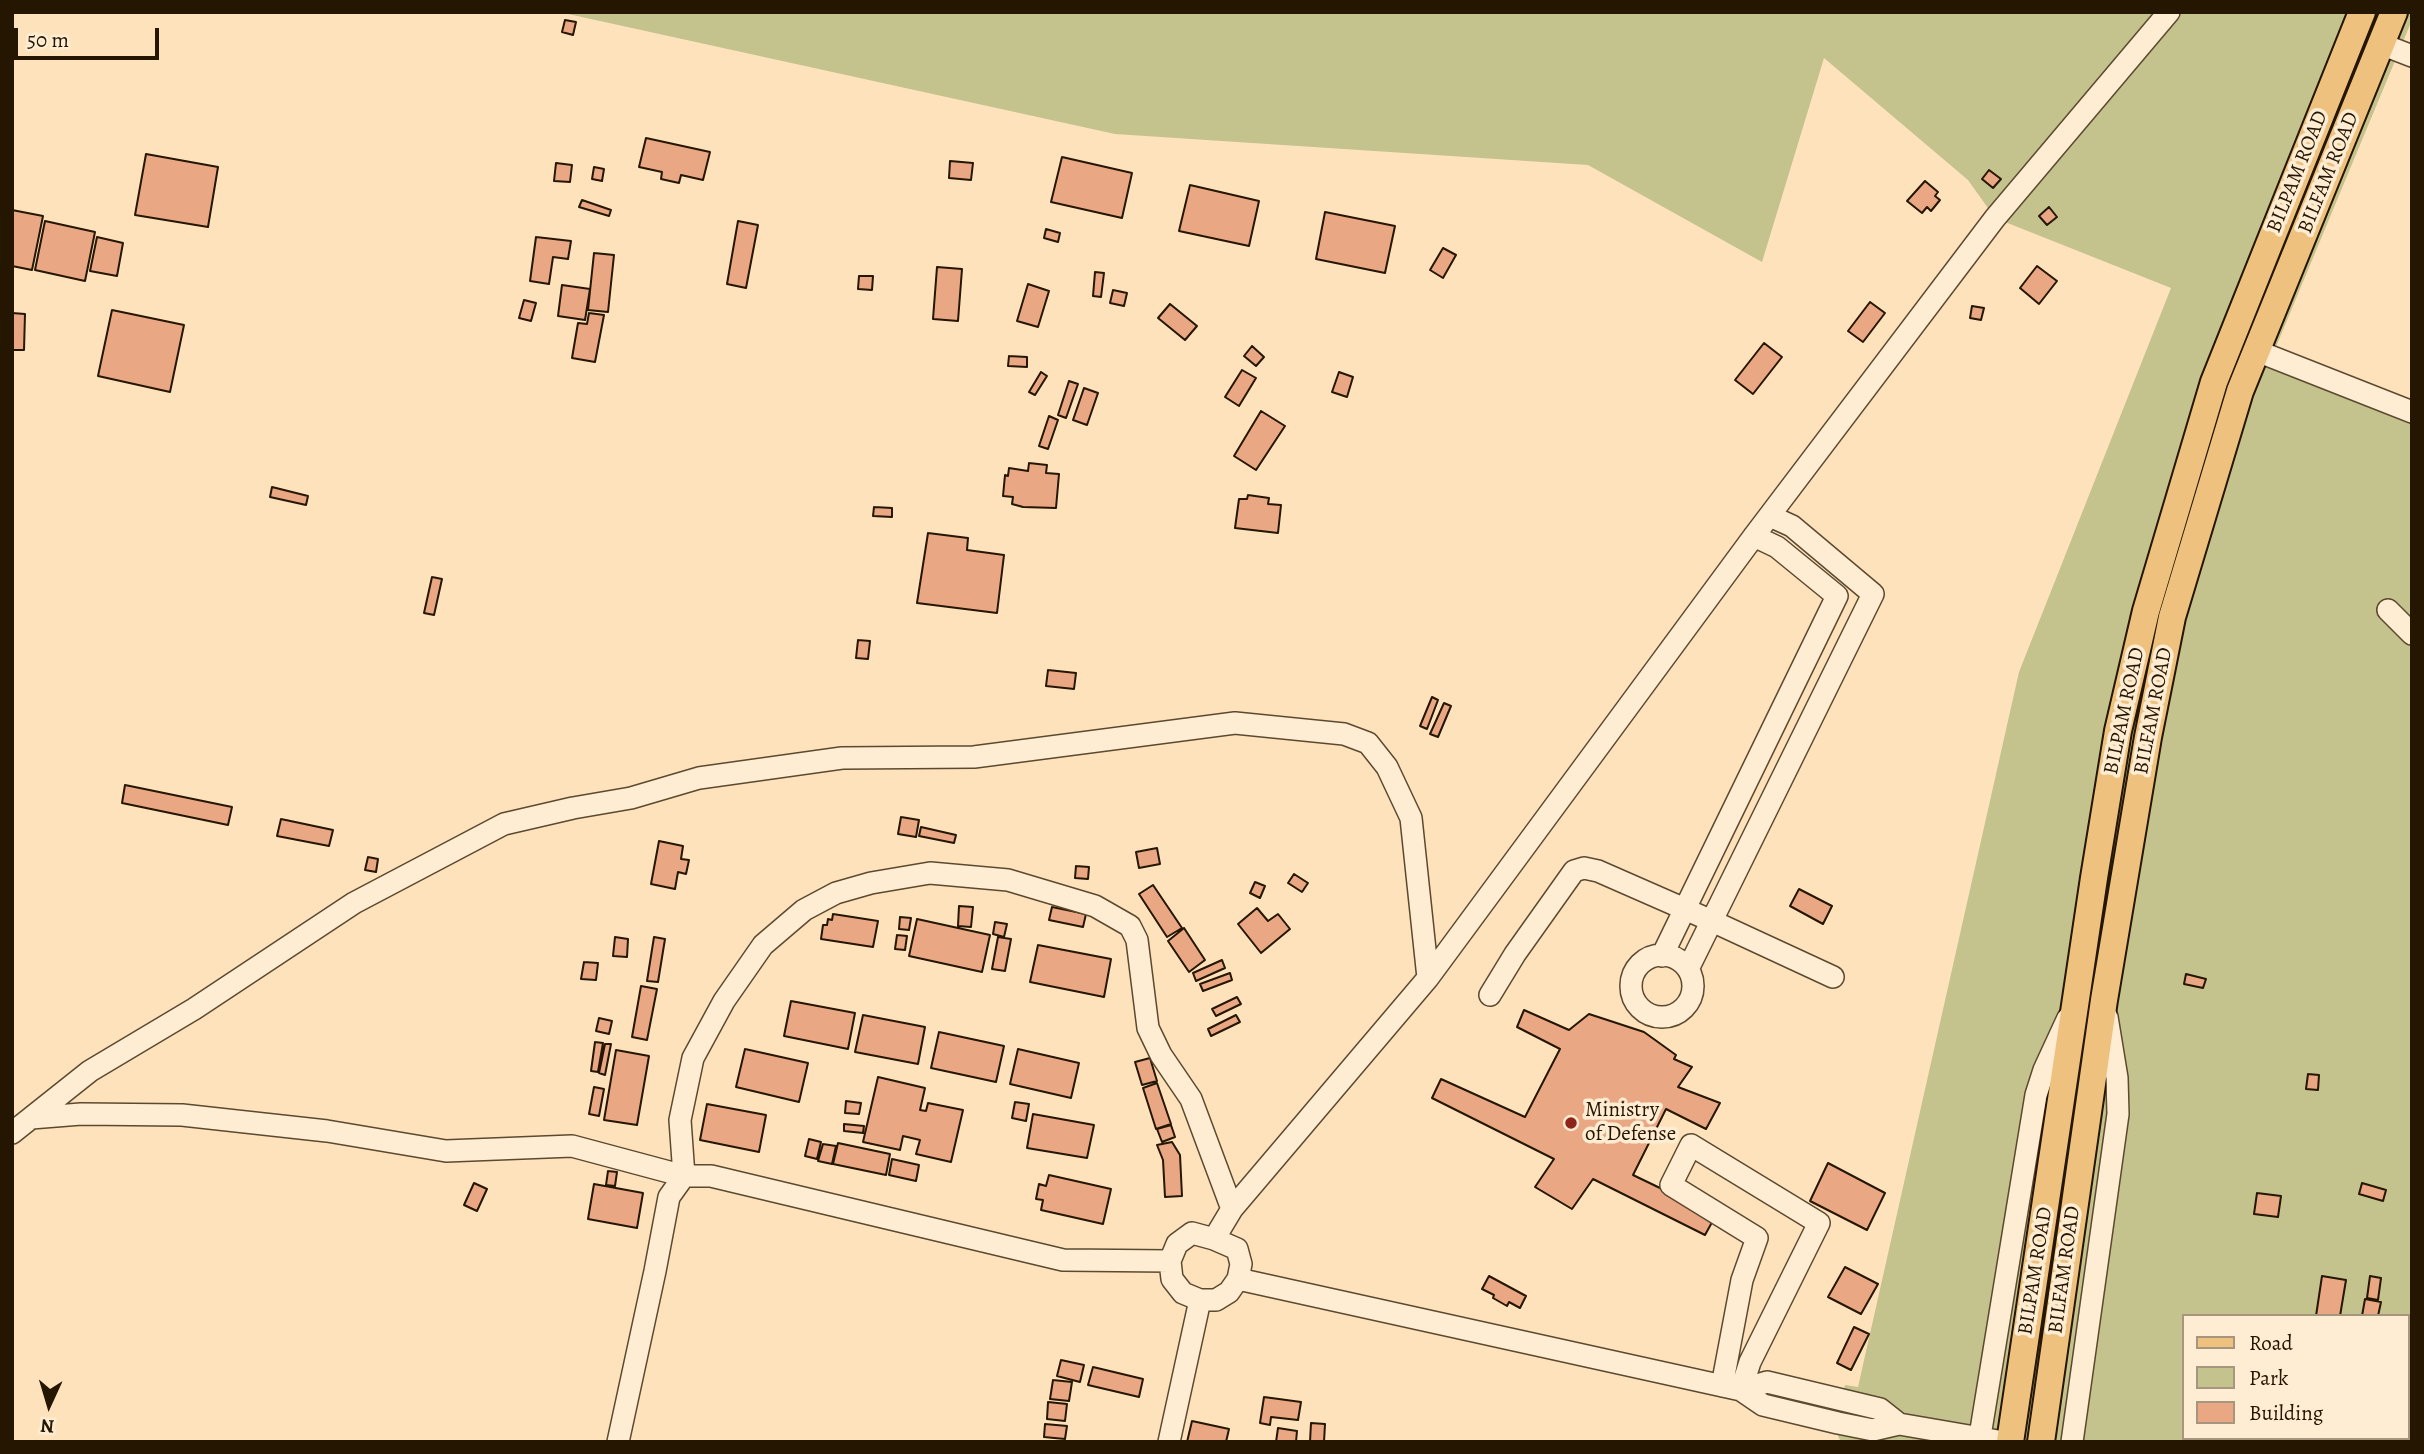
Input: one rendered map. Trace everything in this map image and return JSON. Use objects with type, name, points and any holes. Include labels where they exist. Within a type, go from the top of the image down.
[{"type":"main road","name":"BILPAM ROAD","points":[[2010,1442],[2119,731],[2146,611],[2214,382],[2362,12]]},
{"type":"main road","name":"BILFAM ROAD","points":[[2041,1442],[2104,1000],[2148,737],[2172,617],[2240,391],[2394,12]]},
{"type":"street","points":[[1214,1239],[1232,1209],[1428,978],[1754,536],[1995,218],[2169,12]]},
{"type":"street","points":[[2381,44],[2412,56]]},
{"type":"street","points":[[2257,351],[2412,412]]},
{"type":"street","points":[[1688,970],[1873,594],[1792,526],[1770,516]]},
{"type":"street","points":[[1662,956],[1837,596],[1777,547],[1754,536]]},
{"type":"street","points":[[2388,610],[2412,634]]},
{"type":"street","points":[[12,1133],[89,1071],[194,1009],[354,903],[504,824],[632,798],[699,778],[842,758],[974,757],[1235,723],[1344,734],[1368,743],[1387,767],[1410,818],[1428,978]]},
{"type":"street","points":[[1490,995],[1515,954],[1574,871],[1584,869],[1598,871],[1833,977]]},
{"type":"street","points":[[618,1442],[668,1197],[684,1176],[680,1120],[693,1058],[724,1001],[763,945],[789,920],[828,897],[871,883],[930,873],[1008,880],[1095,906],[1130,926],[1137,940],[1148,1028],[1161,1055],[1191,1099],[1232,1209]]},
{"type":"street","points":[[1662,956],[1676,959],[1688,970],[1693,983],[1692,993],[1681,1010],[1673,1015],[1653,1016],[1644,1012],[1632,995],[1630,985],[1633,975],[1638,966],[1646,960],[1662,956]]},
{"type":"street","points":[[1979,1439],[2036,1095],[2044,1070],[2077,997]]},
{"type":"street","points":[[2072,1442],[2118,1114],[2117,1078],[2104,1000]]},
{"type":"street","points":[[31,1118],[81,1114],[182,1115],[327,1131],[446,1151],[572,1146],[684,1176],[711,1176],[1063,1261],[1170,1261]]},
{"type":"street","points":[[1691,1145],[1819,1223],[1750,1362],[1731,1388],[1742,1280],[1757,1238],[1671,1185],[1691,1145]]},
{"type":"street","points":[[1192,1233],[1214,1239],[1237,1250],[1241,1264],[1238,1279],[1229,1292],[1216,1300],[1200,1300],[1183,1293],[1172,1279],[1170,1261],[1177,1244],[1192,1233]]},
{"type":"street","points":[[1238,1279],[1731,1388],[1767,1382],[1880,1409],[1899,1424],[2004,1442]]},
{"type":"street","points":[[1169,1442],[1200,1300]]},
{"type":"green space","points":[[559,12],[2412,12],[2412,20],[2268,366],[2412,425],[2412,1442],[1841,1442],[1838,1436],[1841,1402],[1845,1385],[1858,1387],[2019,672],[2171,288],[1995,218],[1968,180],[1824,58],[1762,262],[1588,165],[1115,134]]},
{"type":"building","points":[[565,20],[576,22],[573,35],[562,32]]},
{"type":"building","points":[[646,138],[710,152],[703,180],[681,175],[679,183],[661,179],[662,172],[639,167]]},
{"type":"building","points":[[146,154],[218,167],[208,227],[135,215]]},
{"type":"building","points":[[1062,157],[1132,173],[1122,218],[1051,202]]},
{"type":"building","points":[[950,161],[973,163],[971,180],[949,178]]},
{"type":"building","points":[[556,163],[572,165],[570,182],[554,181]]},
{"type":"building","points":[[594,167],[604,169],[602,181],[592,179]]},
{"type":"building","points":[[1989,170],[2001,179],[1993,188],[1982,179]]},
{"type":"building","points":[[1925,181],[1938,192],[1935,196],[1940,200],[1931,211],[1927,207],[1922,213],[1907,201]]},
{"type":"building","points":[[1190,185],[1259,201],[1249,246],[1179,231]]},
{"type":"building","points":[[582,200],[611,210],[609,216],[579,207]]},
{"type":"building","points":[[2049,207],[2057,217],[2047,225],[2039,216]]},
{"type":"building","points":[[12,210],[43,216],[32,270],[12,266]]},
{"type":"building","points":[[1325,212],[1395,226],[1385,273],[1316,259]]},
{"type":"building","points":[[45,221],[95,232],[85,281],[35,270]]},
{"type":"building","points":[[738,221],[758,225],[746,288],[727,284]]},
{"type":"building","points":[[1046,229],[1060,233],[1058,242],[1044,238]]},
{"type":"building","points":[[97,237],[123,243],[117,276],[90,271]]},
{"type":"building","points":[[536,237],[571,241],[568,259],[553,257],[549,284],[530,281]]},
{"type":"building","points":[[1443,248],[1456,255],[1443,278],[1430,270]]},
{"type":"building","points":[[594,253],[614,255],[608,312],[588,310]]},
{"type":"building","points":[[2037,266],[2057,281],[2039,304],[2020,288]]},
{"type":"building","points":[[937,267],[962,269],[958,321],[933,319]]},
{"type":"building","points":[[1095,272],[1104,273],[1101,297],[1093,296]]},
{"type":"building","points":[[859,276],[873,276],[872,290],[858,289]]},
{"type":"building","points":[[1028,284],[1049,291],[1038,327],[1017,321]]},
{"type":"building","points":[[562,285],[590,289],[585,320],[558,316]]},
{"type":"building","points":[[1113,290],[1127,293],[1124,306],[1110,303]]},
{"type":"building","points":[[524,300],[536,303],[531,321],[519,318]]},
{"type":"building","points":[[1870,302],[1885,313],[1863,342],[1848,331]]},
{"type":"building","points":[[1170,304],[1197,326],[1185,340],[1158,318]]},
{"type":"building","points":[[1972,306],[1984,308],[1981,320],[1970,318]]},
{"type":"building","points":[[112,310],[184,325],[170,392],[98,376]]},
{"type":"building","points":[[12,313],[25,314],[24,350],[12,350]]},
{"type":"building","points":[[589,313],[604,315],[595,362],[572,358],[578,323],[587,324]]},
{"type":"building","points":[[1764,343],[1782,357],[1753,394],[1735,380]]},
{"type":"building","points":[[1252,346],[1264,357],[1256,366],[1244,356]]},
{"type":"building","points":[[1009,356],[1027,357],[1027,367],[1008,366]]},
{"type":"building","points":[[1242,370],[1256,378],[1239,406],[1225,397]]},
{"type":"building","points":[[1041,372],[1047,376],[1035,395],[1029,392]]},
{"type":"building","points":[[1339,372],[1353,377],[1347,397],[1332,392]]},
{"type":"building","points":[[1069,381],[1078,384],[1066,418],[1058,415]]},
{"type":"building","points":[[1084,388],[1098,393],[1087,425],[1073,420]]},
{"type":"building","points":[[1261,411],[1285,426],[1256,470],[1234,456]]},
{"type":"building","points":[[1049,416],[1058,420],[1048,449],[1039,446]]},
{"type":"building","points":[[1029,463],[1047,465],[1046,473],[1059,474],[1056,508],[1023,507],[1012,504],[1013,497],[1003,496],[1005,475],[1008,476],[1009,468],[1028,471]]},
{"type":"building","points":[[272,487],[308,496],[306,505],[270,497]]},
{"type":"building","points":[[1248,495],[1269,498],[1268,504],[1281,505],[1278,533],[1235,528],[1239,499],[1247,499]]},
{"type":"building","points":[[874,507],[892,508],[892,517],[873,516]]},
{"type":"building","points":[[928,533],[968,538],[967,550],[1004,555],[997,613],[917,603]]},
{"type":"building","points":[[432,577],[442,579],[434,615],[424,613]]},
{"type":"building","points":[[858,640],[870,641],[868,659],[856,658]]},
{"type":"building","points":[[1048,670],[1076,673],[1074,689],[1046,686]]},
{"type":"building","points":[[1432,697],[1438,700],[1427,729],[1420,726]]},
{"type":"building","points":[[1444,703],[1451,706],[1438,737],[1430,734]]},
{"type":"building","points":[[125,785],[232,807],[228,825],[122,803]]},
{"type":"building","points":[[901,817],[919,820],[916,837],[898,834]]},
{"type":"building","points":[[281,819],[333,830],[329,846],[277,836]]},
{"type":"building","points":[[921,827],[956,835],[954,843],[919,836]]},
{"type":"building","points":[[659,841],[683,846],[681,859],[689,860],[686,874],[678,872],[675,889],[651,884]]},
{"type":"building","points":[[1157,848],[1160,864],[1139,868],[1136,852]]},
{"type":"building","points":[[368,857],[378,859],[376,872],[365,870]]},
{"type":"building","points":[[1076,866],[1089,867],[1088,879],[1075,878]]},
{"type":"building","points":[[1294,874],[1308,883],[1302,892],[1288,883]]},
{"type":"building","points":[[1255,882],[1265,886],[1260,898],[1250,893]]},
{"type":"building","points":[[1153,885],[1182,928],[1167,937],[1139,894]]},
{"type":"building","points":[[1799,889],[1832,906],[1823,924],[1790,906]]},
{"type":"building","points":[[959,906],[973,907],[971,927],[958,926]]},
{"type":"building","points":[[1052,907],[1086,914],[1083,927],[1049,920]]},
{"type":"building","points":[[1257,908],[1268,921],[1278,914],[1290,929],[1261,953],[1238,924]]},
{"type":"building","points":[[833,914],[878,921],[873,947],[821,939],[823,925],[827,925],[828,919],[832,920]]},
{"type":"building","points":[[900,917],[911,918],[909,930],[899,929]]},
{"type":"building","points":[[917,919],[990,935],[982,972],[909,956]]},
{"type":"building","points":[[995,922],[1007,924],[1004,937],[993,934]]},
{"type":"building","points":[[1184,928],[1205,960],[1189,972],[1168,941]]},
{"type":"building","points":[[897,935],[907,936],[905,950],[895,949]]},
{"type":"building","points":[[615,937],[628,939],[627,957],[613,956]]},
{"type":"building","points":[[654,937],[665,939],[658,982],[647,981]]},
{"type":"building","points":[[998,937],[1011,939],[1005,971],[992,969]]},
{"type":"building","points":[[1038,945],[1111,959],[1104,997],[1030,982]]},
{"type":"building","points":[[1222,960],[1225,968],[1196,981],[1193,973]]},
{"type":"building","points":[[584,962],[598,963],[596,980],[581,979]]},
{"type":"building","points":[[1230,973],[1232,980],[1203,991],[1200,984]]},
{"type":"building","points":[[2186,974],[2206,979],[2203,988],[2184,984]]},
{"type":"building","points":[[641,986],[657,989],[647,1040],[632,1037]]},
{"type":"building","points":[[1237,997],[1241,1004],[1216,1016],[1212,1009]]},
{"type":"building","points":[[791,1001],[855,1013],[848,1049],[784,1036]]},
{"type":"building","name":"Ministry of Defense","points":[[1524,1010],[1569,1030],[1589,1014],[1644,1032],[1676,1055],[1674,1059],[1692,1067],[1678,1087],[1720,1103],[1706,1129],[1666,1109],[1633,1175],[1716,1215],[1705,1235],[1593,1179],[1572,1209],[1535,1187],[1554,1159],[1432,1098],[1441,1079],[1525,1117],[1560,1049],[1517,1027]]},
{"type":"building","points":[[863,1015],[925,1027],[918,1064],[855,1052]]},
{"type":"building","points":[[1236,1015],[1240,1022],[1211,1036],[1208,1029]]},
{"type":"building","points":[[599,1018],[612,1021],[609,1034],[596,1031]]},
{"type":"building","points":[[939,1032],[1004,1046],[996,1082],[931,1068]]},
{"type":"building","points":[[595,1042],[603,1043],[598,1072],[591,1071]]},
{"type":"building","points":[[605,1044],[611,1044],[605,1075],[599,1073]]},
{"type":"building","points":[[745,1049],[808,1063],[799,1102],[736,1087]]},
{"type":"building","points":[[1018,1049],[1079,1063],[1071,1098],[1010,1084]]},
{"type":"building","points":[[616,1050],[649,1056],[637,1125],[604,1120]]},
{"type":"building","points":[[1150,1058],[1157,1081],[1142,1085],[1135,1062]]},
{"type":"building","points":[[2308,1074],[2319,1075],[2318,1090],[2306,1089]]},
{"type":"building","points":[[878,1077],[925,1088],[920,1110],[926,1111],[928,1103],[963,1110],[951,1162],[916,1154],[920,1140],[903,1136],[900,1150],[863,1142]]},
{"type":"building","points":[[1157,1083],[1171,1124],[1156,1129],[1143,1088]]},
{"type":"building","points":[[594,1087],[604,1089],[599,1116],[589,1114]]},
{"type":"building","points":[[846,1101],[861,1103],[859,1114],[845,1113]]},
{"type":"building","points":[[1015,1102],[1029,1104],[1026,1121],[1012,1118]]},
{"type":"building","points":[[707,1104],[766,1115],[759,1152],[700,1140]]},
{"type":"building","points":[[1033,1114],[1094,1125],[1087,1158],[1027,1148]]},
{"type":"building","points":[[844,1124],[864,1126],[863,1133],[844,1131]]},
{"type":"building","points":[[1171,1125],[1175,1137],[1162,1142],[1157,1129]]},
{"type":"building","points":[[809,1139],[821,1142],[817,1159],[805,1156]]},
{"type":"building","points":[[1172,1142],[1180,1155],[1182,1196],[1165,1197],[1163,1160],[1157,1145]]},
{"type":"building","points":[[838,1143],[890,1154],[886,1175],[833,1164]]},
{"type":"building","points":[[823,1144],[836,1146],[832,1164],[818,1161]]},
{"type":"building","points":[[892,1159],[919,1165],[916,1181],[889,1175]]},
{"type":"building","points":[[1828,1163],[1885,1193],[1867,1230],[1810,1201]]},
{"type":"building","points":[[608,1171],[617,1172],[615,1186],[606,1185]]},
{"type":"building","points":[[1049,1175],[1111,1189],[1103,1224],[1041,1210],[1043,1200],[1036,1199],[1039,1184],[1046,1186]]},
{"type":"building","points":[[474,1183],[487,1189],[477,1211],[464,1205]]},
{"type":"building","points":[[2362,1183],[2386,1190],[2383,1201],[2359,1194]]},
{"type":"building","points":[[594,1184],[643,1193],[637,1228],[588,1219]]},
{"type":"building","points":[[2257,1193],[2281,1196],[2278,1217],[2254,1214]]},
{"type":"building","points":[[1845,1267],[1878,1284],[1861,1314],[1828,1297]]},
{"type":"building","points":[[1489,1276],[1526,1296],[1520,1308],[1509,1302],[1507,1306],[1482,1289]]},
{"type":"building","points":[[2322,1276],[2346,1280],[2340,1314],[2316,1314]]},
{"type":"building","points":[[2370,1276],[2381,1278],[2378,1300],[2367,1298]]},
{"type":"building","points":[[2365,1299],[2381,1302],[2378,1314],[2362,1314]]},
{"type":"building","points":[[1854,1327],[1869,1334],[1851,1370],[1837,1363]]},
{"type":"building","points":[[1061,1360],[1084,1365],[1080,1382],[1057,1376]]},
{"type":"building","points":[[1093,1367],[1143,1379],[1139,1397],[1088,1385]]},
{"type":"building","points":[[1053,1380],[1072,1382],[1069,1401],[1050,1399]]},
{"type":"building","points":[[1264,1397],[1301,1402],[1298,1420],[1271,1417],[1270,1425],[1260,1423]]},
{"type":"building","points":[[1048,1402],[1067,1404],[1065,1421],[1047,1419]]},
{"type":"building","points":[[1192,1421],[1229,1429],[1226,1442],[1187,1442]]},
{"type":"building","points":[[1311,1423],[1325,1424],[1324,1442],[1310,1442]]},
{"type":"building","points":[[1045,1424],[1067,1426],[1065,1439],[1044,1437]]},
{"type":"building","points":[[1278,1428],[1297,1431],[1296,1442],[1276,1442]]},
{"type":"place","name":"Ministry of Defense","points":[[1571,1123]]}]
